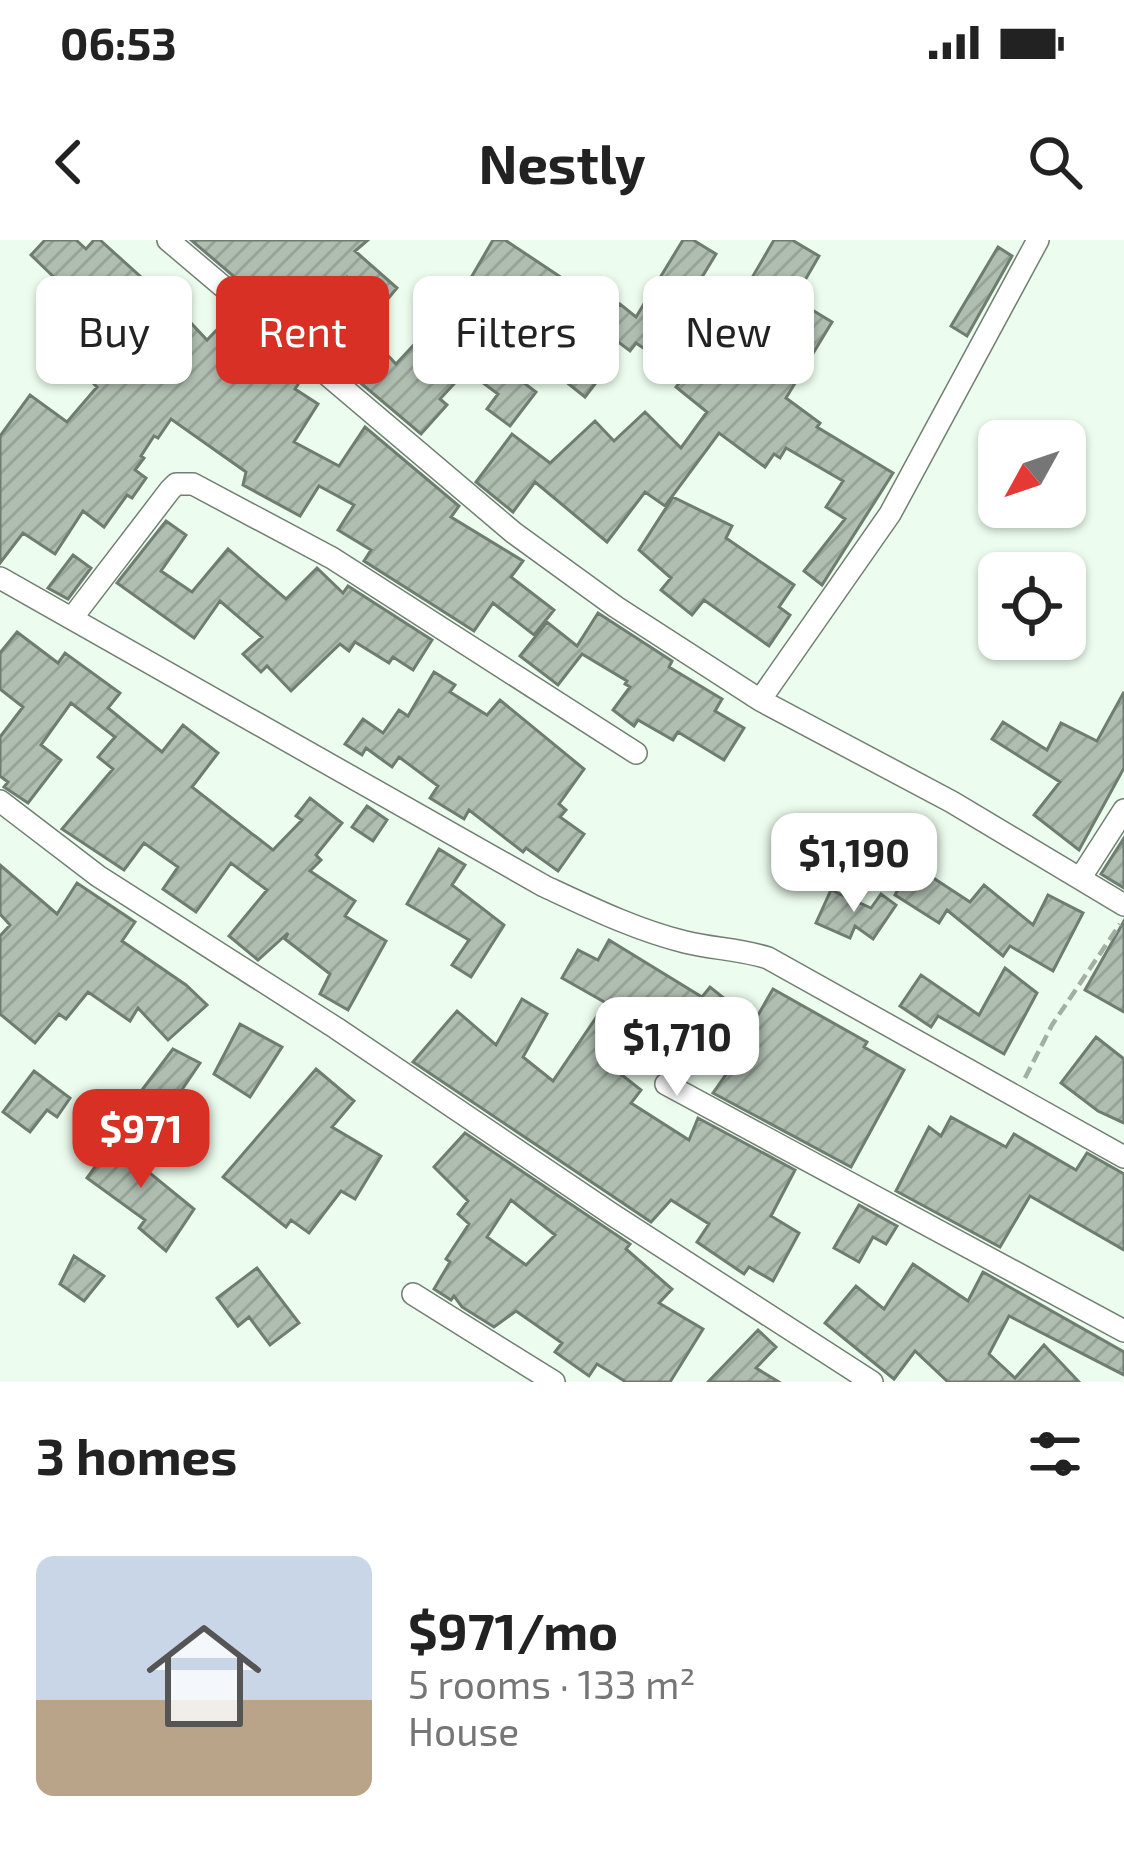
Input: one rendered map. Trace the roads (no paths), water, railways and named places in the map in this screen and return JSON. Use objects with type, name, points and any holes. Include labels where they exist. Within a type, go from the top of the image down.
[{"type":"street","points":[[168,240],[514,533],[616,607],[760,700],[952,802],[1124,905]]},
{"type":"street","points":[[760,700],[890,514],[1038,240]]},
{"type":"street","points":[[71,618],[170,490],[176,484],[193,484],[332,558],[636,753]]},
{"type":"street","points":[[0,578],[544,886],[680,941],[768,958],[1124,1157]]},
{"type":"street","points":[[0,801],[98,876],[872,1382]]},
{"type":"street","points":[[1081,877],[1124,810]]},
{"type":"street","points":[[666,1084],[1124,1331]]},
{"type":"street","points":[[413,1294],[554,1382]]}]
